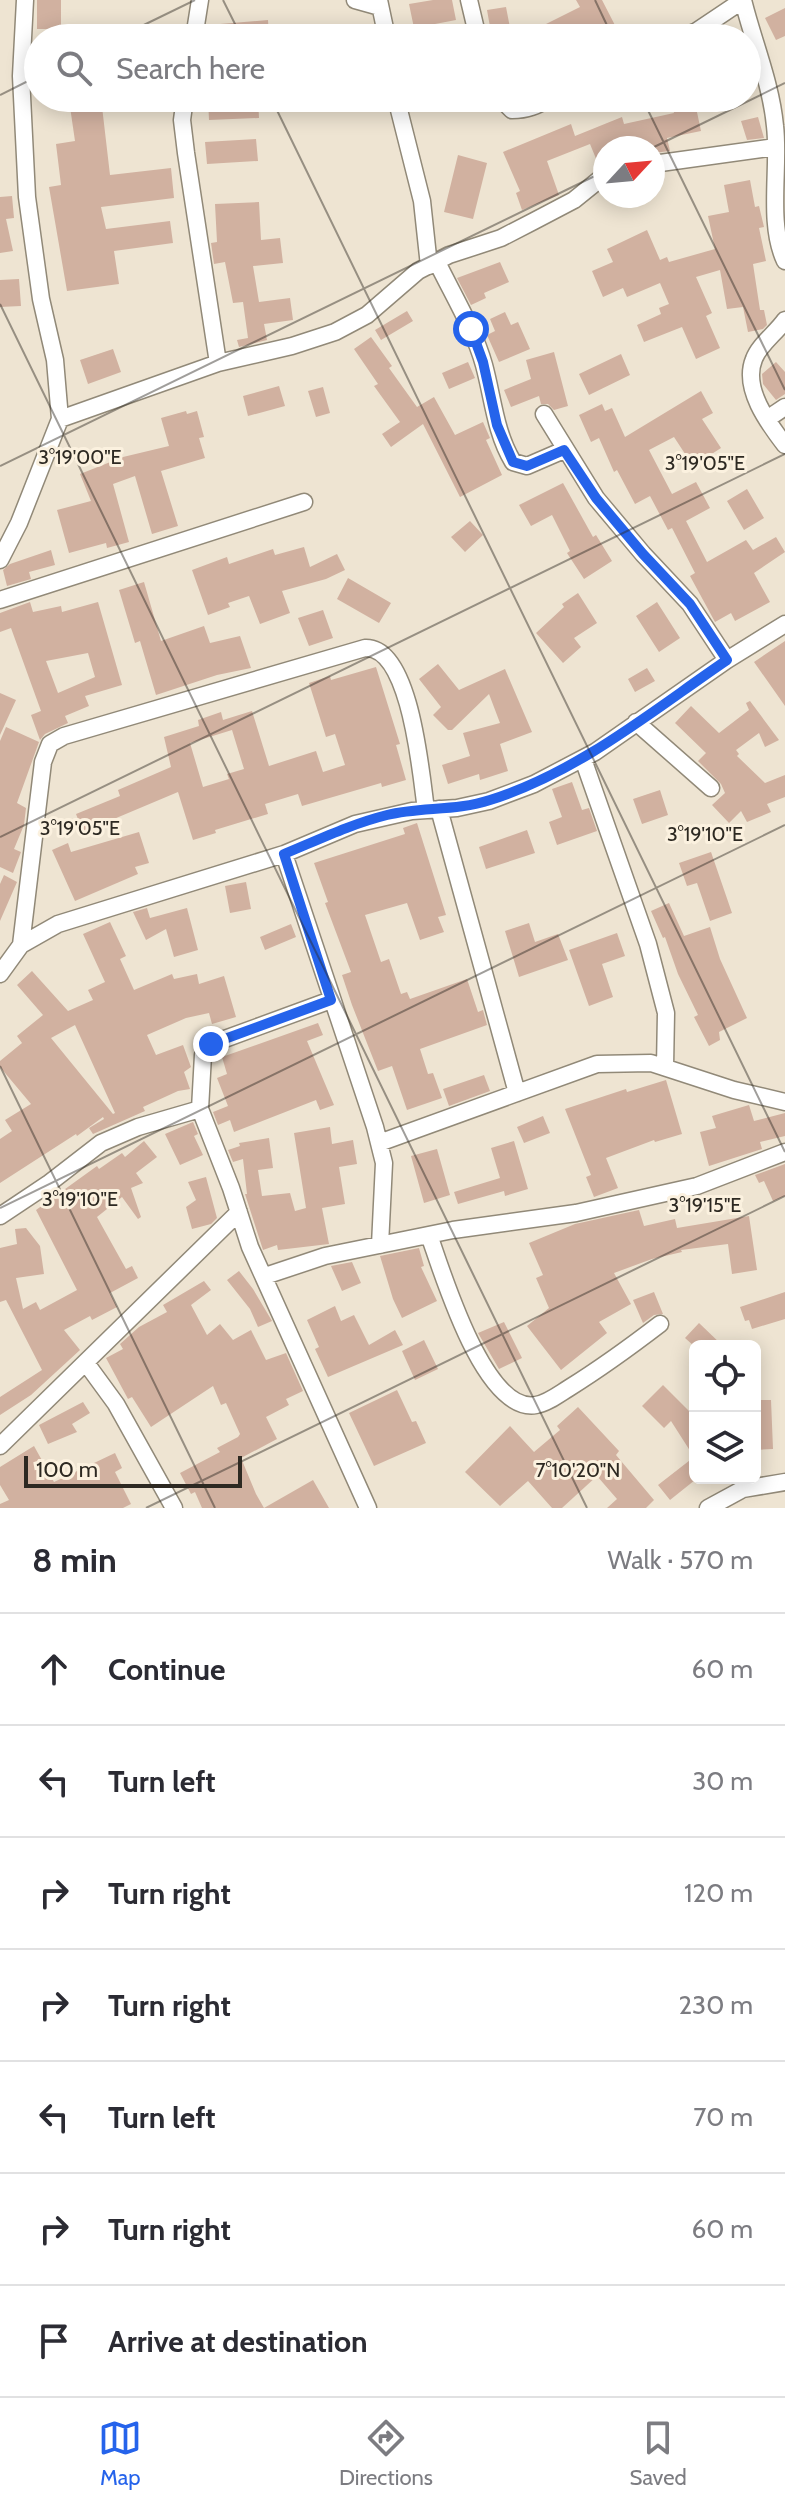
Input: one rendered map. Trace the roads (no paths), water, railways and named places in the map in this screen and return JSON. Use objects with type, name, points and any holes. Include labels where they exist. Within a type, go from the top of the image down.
[{"type":"street","points":[[0,560],[19,523],[60,419],[55,360],[41,299],[27,197],[21,76],[25,0]]},
{"type":"street","points":[[196,24],[200,0]]},
{"type":"street","points":[[355,0],[380,3],[384,24]]},
{"type":"street","points":[[469,0],[475,24]]},
{"type":"street","points":[[707,24],[743,0],[750,24]]},
{"type":"street","points":[[761,64],[770,96],[776,147],[777,213],[785,261]]},
{"type":"street","points":[[183,112],[186,153],[218,363]]},
{"type":"street","points":[[400,112],[422,201],[433,264],[471,329],[483,362],[497,425],[513,462],[527,466],[564,450]]},
{"type":"street","points":[[665,162],[776,147]]},
{"type":"street","points":[[60,419],[218,363],[292,346],[335,332],[367,315],[418,271],[501,238],[574,200],[593,185]]},
{"type":"street","points":[[785,320],[754,359],[751,375],[755,396],[785,445]]},
{"type":"street","points":[[767,419],[785,407]]},
{"type":"street","points":[[544,414],[596,498],[690,604],[727,660]]},
{"type":"street","points":[[0,600],[304,502]]},
{"type":"street","points":[[0,974],[21,945],[58,924],[284,854],[355,824],[388,815],[489,801],[534,784],[583,759],[785,624]]},
{"type":"street","points":[[21,945],[43,762],[50,744],[64,736],[374,647],[390,661],[400,682],[414,727],[432,810],[517,1093]]},
{"type":"street","points":[[636,722],[711,788]]},
{"type":"street","points":[[583,759],[648,944],[666,1013],[665,1067]]},
{"type":"street","points":[[284,854],[384,1163],[380,1245]]},
{"type":"street","points":[[331,1000],[211,1044],[203,1055],[200,1109],[250,1247],[368,1508]]},
{"type":"street","points":[[379,1143],[597,1064],[626,1061],[651,1063],[734,1090],[785,1102]]},
{"type":"street","points":[[0,1216],[101,1143],[138,1127],[200,1109]]},
{"type":"street","points":[[265,1276],[325,1256],[429,1235],[576,1213],[697,1186],[785,1152]]},
{"type":"street","points":[[0,1446],[239,1212]]},
{"type":"street","points":[[429,1235],[457,1317],[474,1351],[488,1372],[521,1404],[535,1405],[550,1400],[611,1362],[660,1324]]},
{"type":"street","points":[[86,1363],[116,1404],[174,1508]]},
{"type":"street","points":[[708,1508],[743,1489],[785,1482]]}]
